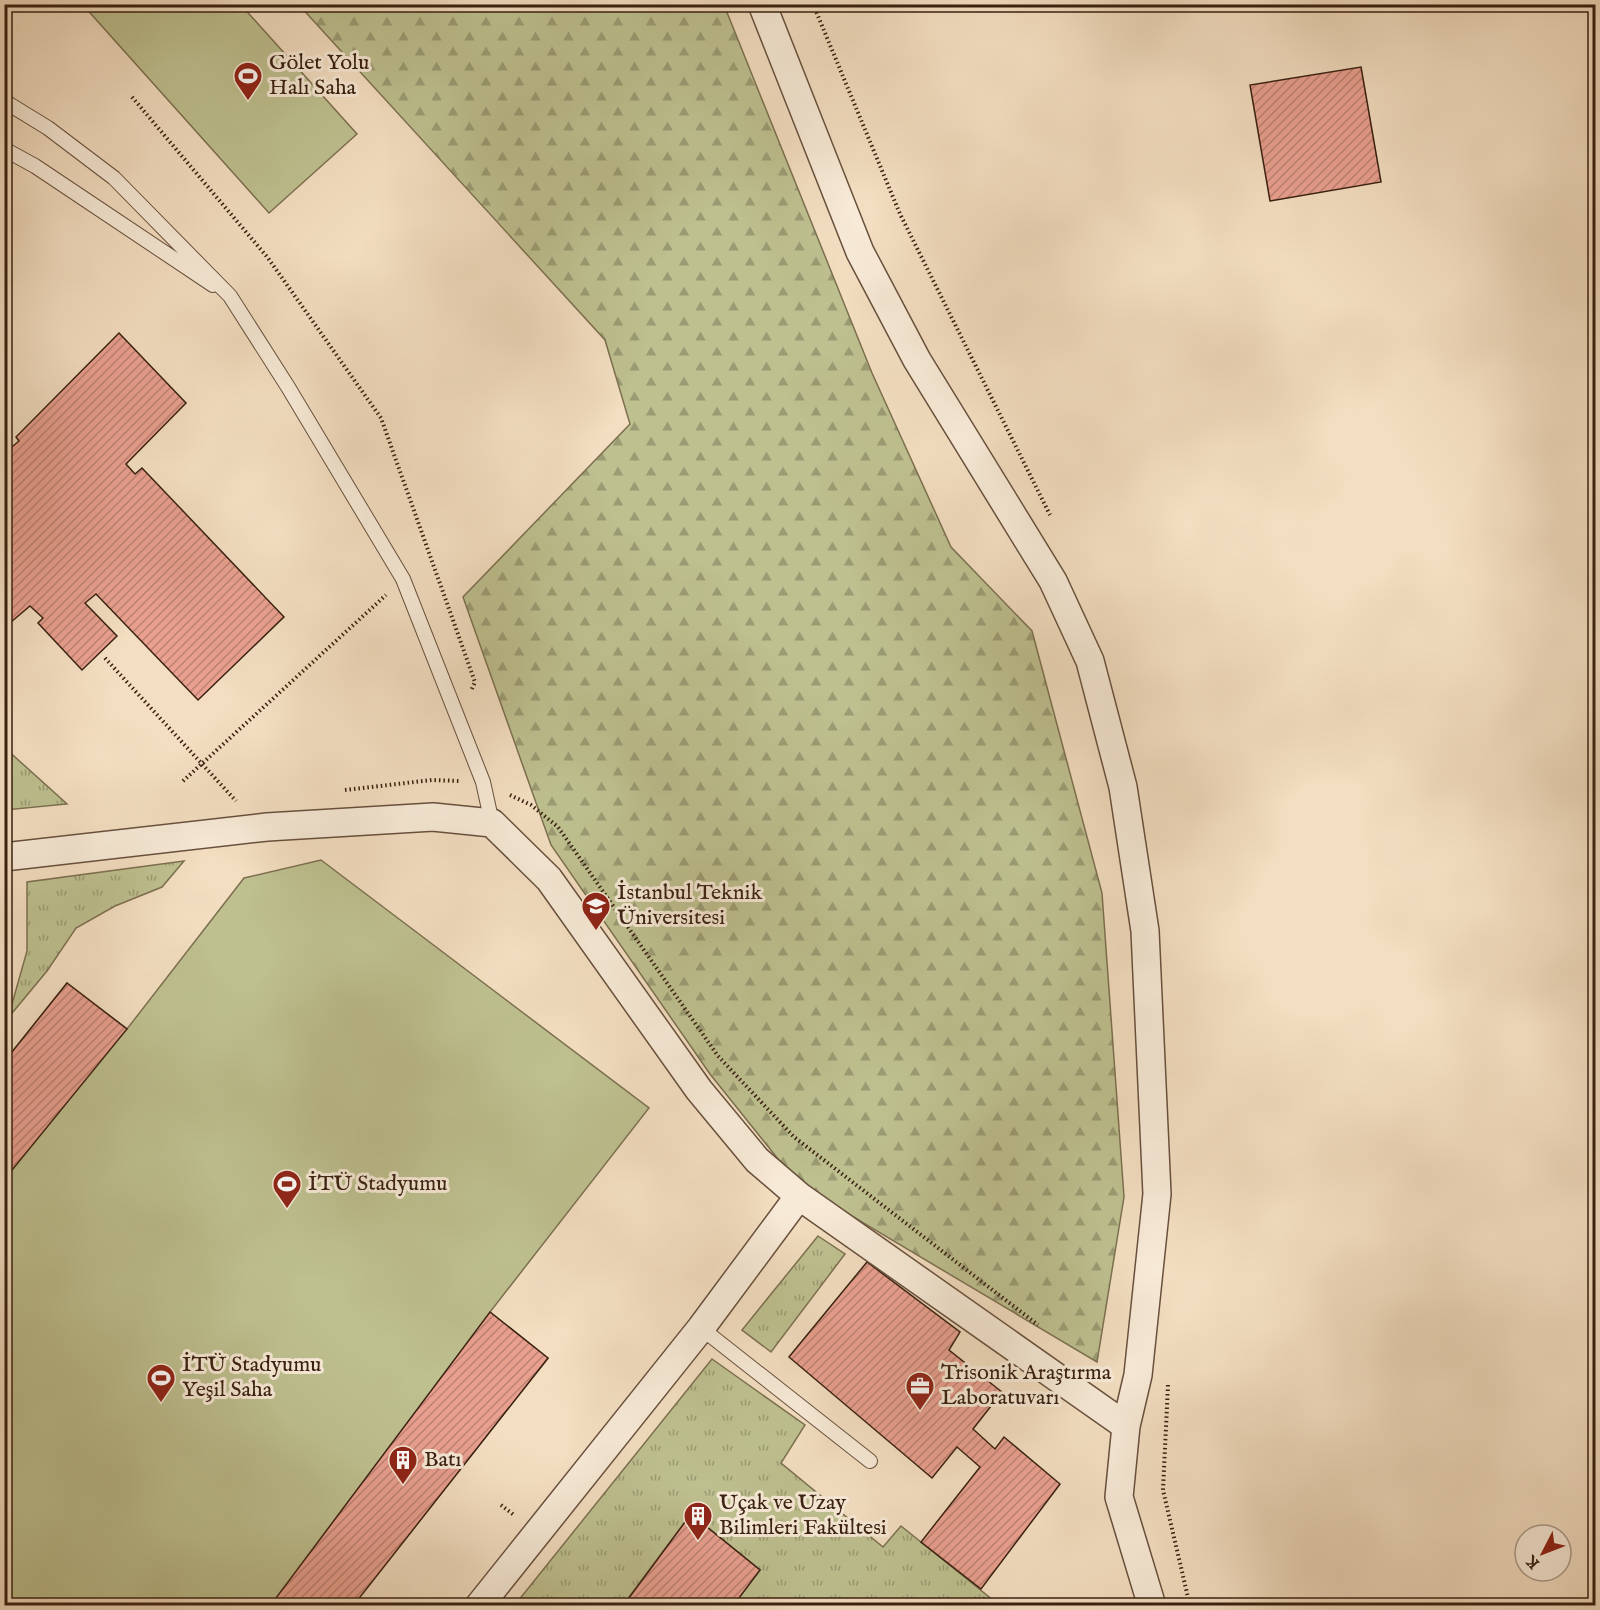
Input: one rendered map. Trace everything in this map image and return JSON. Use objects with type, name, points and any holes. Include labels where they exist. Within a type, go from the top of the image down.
[{"type":"street","points":[[762,4],[860,252],[917,360],[1053,580],[1090,661],[1123,787],[1145,930],[1157,1194],[1138,1375],[1126,1426],[1119,1497],[1152,1605]]},
{"type":"street","points":[[4,857],[267,827],[433,817],[492,823],[549,879],[699,1090],[757,1160],[799,1196],[1126,1426]]},
{"type":"street","points":[[478,1605],[701,1328],[799,1196]]},
{"type":"lane","points":[[4,101],[48,128],[114,178],[230,296],[294,397],[403,579],[483,782],[492,823]]},
{"type":"lane","points":[[4,149],[35,166],[230,296]]},
{"type":"lane","points":[[701,1328],[870,1461]]},
{"type":"path","points":[[132,97],[268,258],[381,418],[475,682],[458,719]]},
{"type":"path","points":[[183,781],[403,579]]},
{"type":"path","points":[[105,658],[238,803],[267,827]]},
{"type":"path","points":[[1168,1379],[1163,1490],[1190,1605]]},
{"type":"green space","name":"Gölet Yolu Halı Saha","points":[[83,5],[241,5],[357,134],[269,213]]},
{"type":"green space","points":[[299,5],[724,5],[872,373],[951,547],[1032,631],[1102,893],[1124,1197],[1097,1362],[798,1184],[710,1074],[551,845],[463,597],[630,424],[605,340]]},
{"type":"green space","points":[[5,748],[67,804],[5,810]]},
{"type":"green space","name":"İTÜ Stadyumu","points":[[321,860],[649,1108],[490,1312],[548,1358],[353,1605],[5,1605],[4,1062],[67,983],[127,1029],[244,878]]},
{"type":"green space","points":[[184,861],[162,887],[115,906],[76,928],[47,971],[8,1018],[27,951],[27,882]]},
{"type":"green space","points":[[818,1236],[845,1254],[771,1352],[742,1330]]},
{"type":"green space","points":[[712,1359],[805,1425],[781,1463],[883,1547],[901,1526],[999,1605],[733,1605],[760,1570],[691,1514],[623,1605],[514,1606]]},
{"type":"building","points":[[1361,67],[1381,182],[1270,201],[1250,85]]},
{"type":"building","points":[[119,333],[186,403],[126,464],[135,474],[142,468],[284,617],[198,700],[96,594],[85,603],[117,636],[82,670],[38,623],[43,618],[30,606],[4,628],[4,448],[7,451],[19,441],[16,437]]},
{"type":"building","points":[[67,983],[127,1029],[4,1180],[4,1062]]},
{"type":"building","name":"Trisonik Araştırma Laboratuvarı","points":[[867,1262],[960,1332],[949,1350],[1002,1392],[973,1429],[995,1449],[1004,1437],[1060,1484],[981,1589],[921,1542],[980,1467],[957,1447],[932,1478],[789,1357]]},
{"type":"building","name":"Batı","points":[[490,1312],[548,1358],[353,1606],[270,1606]]},
{"type":"building","name":"Uçak ve Uzay Bilimleri Fakültesi","points":[[691,1514],[760,1570],[733,1606],[623,1606]]},
{"type":"place","name":"Gölet Yolu Halı Saha","points":[[248,102]]},
{"type":"place","name":"İstanbul Teknik Üniversitesi","points":[[596,932]]},
{"type":"place","name":"İTÜ Stadyumu","points":[[287,1210]]},
{"type":"place","name":"İTÜ Stadyumu Yeşil Saha","points":[[161,1404]]},
{"type":"place","name":"Trisonik Araştırma Laboratuvarı","points":[[920,1412]]},
{"type":"place","name":"Batı","points":[[403,1486]]},
{"type":"place","name":"Uçak ve Uzay Bilimleri Fakültesi","points":[[698,1542]]}]
